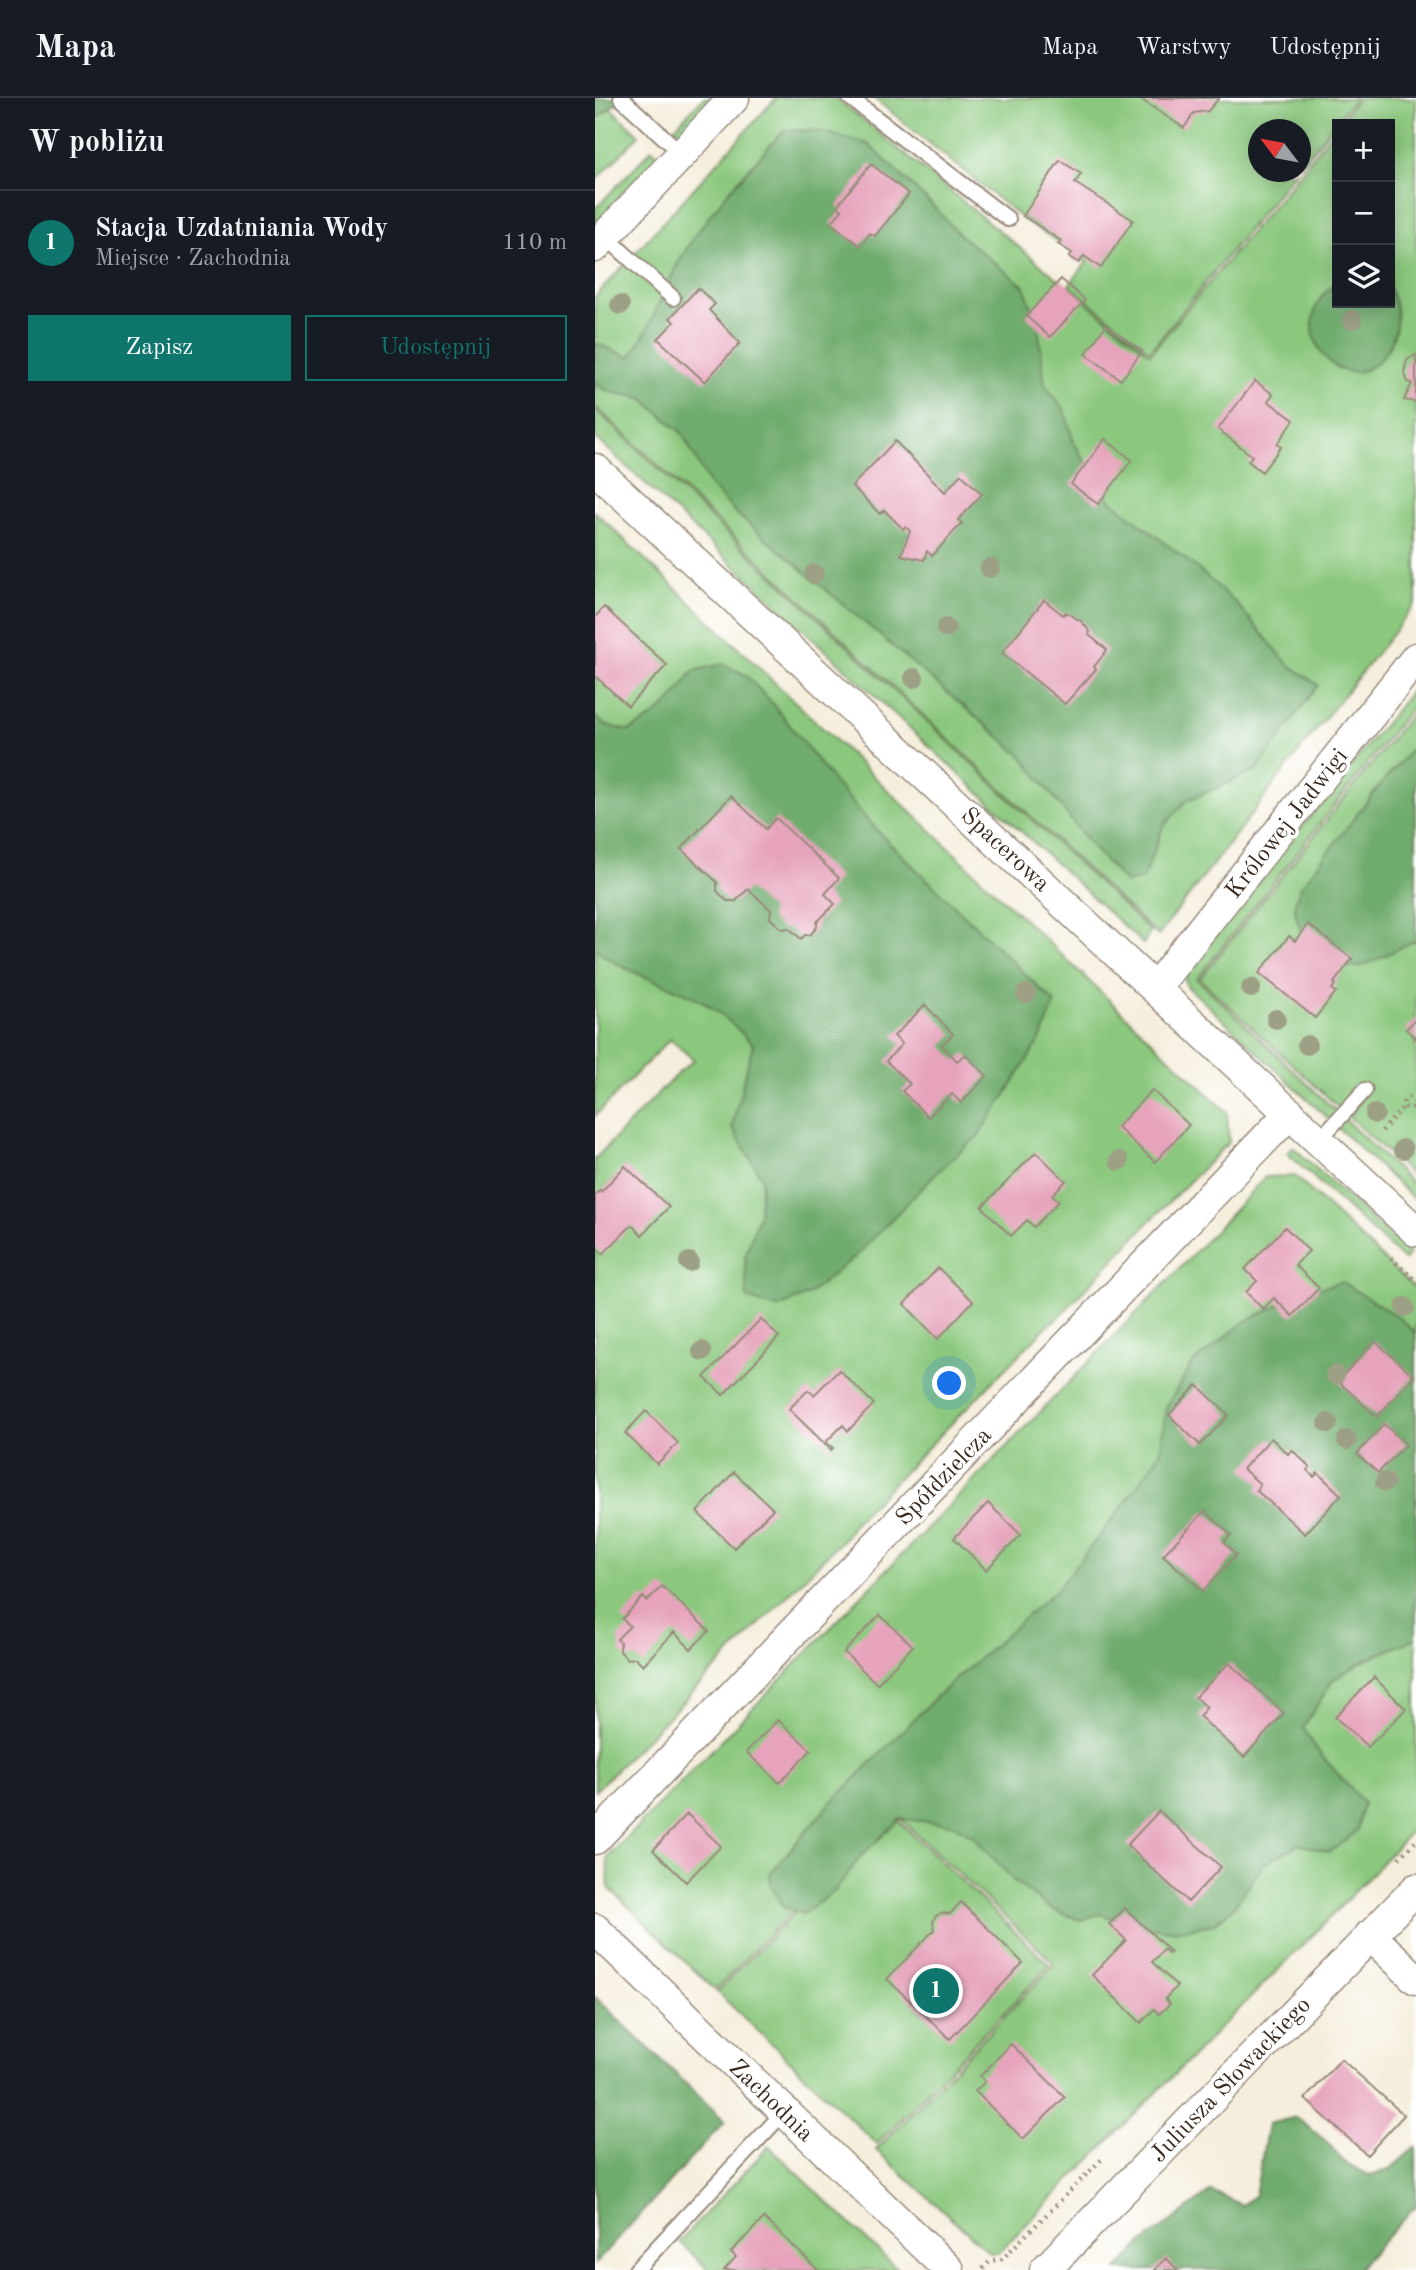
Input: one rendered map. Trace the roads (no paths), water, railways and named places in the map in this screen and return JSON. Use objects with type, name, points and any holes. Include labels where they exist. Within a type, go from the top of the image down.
[{"type":"street","points":[[600,242],[734,98]]},
{"type":"street","name":"Spacerowa","points":[[595,469],[1416,1231]]},
{"type":"street","name":"Królowej Jadwigi","points":[[1155,988],[1416,658]]},
{"type":"street","name":"Spółdzielcza","points":[[595,1839],[1290,1113]]},
{"type":"street","name":"Juliusza Słowackiego","points":[[1045,2270],[1416,1889]]},
{"type":"street","name":"Zachodnia","points":[[595,1929],[950,2270]]},
{"type":"street","points":[[1370,1935],[1416,1979]]},
{"type":"lane","points":[[621,98],[682,154]]},
{"type":"lane","points":[[850,98],[1008,219]]},
{"type":"lane","points":[[600,242],[673,298]]},
{"type":"lane","points":[[1319,1140],[1365,1090]]},
{"type":"lane","points":[[636,2270],[784,2112]]},
{"type":"place","name":"Stacja Uzdatniania Wody","points":[[936,1991]]}]
